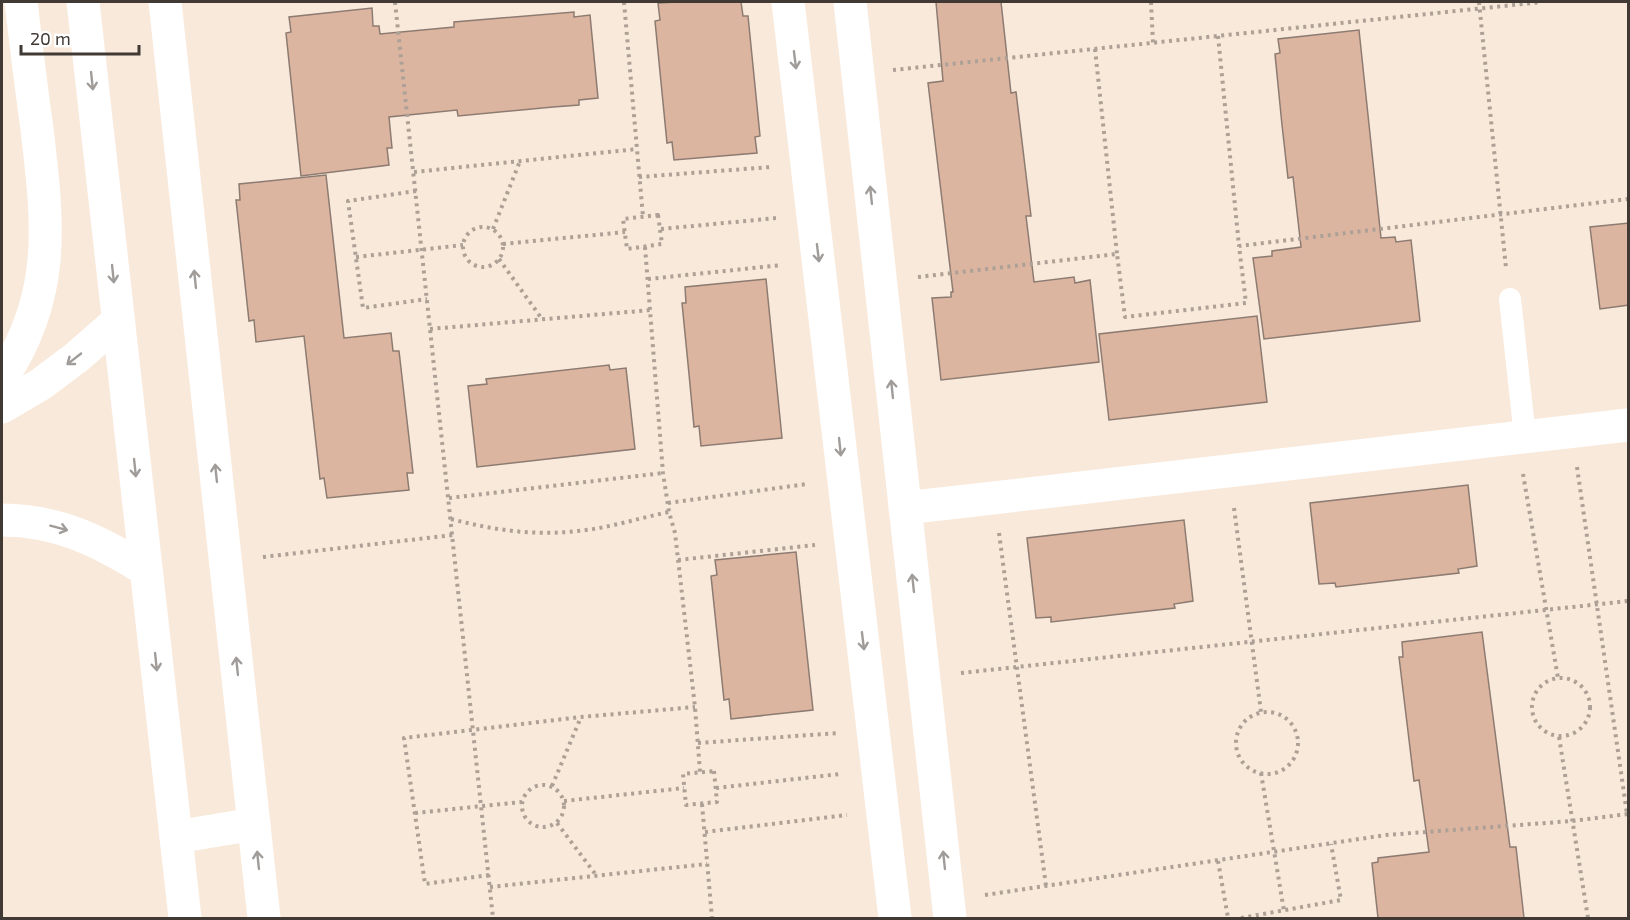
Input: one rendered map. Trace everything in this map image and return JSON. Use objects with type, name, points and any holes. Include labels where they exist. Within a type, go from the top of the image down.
[{"type":"street","points":[[2,378],[13,361],[36,309],[47,235],[45,195],[21,2]]},
{"type":"street","points":[[83,2],[185,918]]},
{"type":"street","points":[[165,2],[264,918]]},
{"type":"street","points":[[788,2],[895,918]]},
{"type":"street","points":[[850,2],[950,910]]},
{"type":"street","points":[[2,407],[41,384],[77,357],[118,321]]},
{"type":"street","points":[[905,508],[1629,425]]},
{"type":"street","points":[[2,520],[42,524],[76,532],[110,547],[146,570]]},
{"type":"street","points":[[176,837],[254,824]]},
{"type":"lane","points":[[1510,299],[1521,437]]},
{"type":"path","points":[[395,2],[493,918]]},
{"type":"path","points":[[624,2],[643,217]]},
{"type":"path","points":[[1151,2],[1153,42]]},
{"type":"path","points":[[1479,2],[1510,299]]},
{"type":"path","points":[[857,73],[1542,2]]},
{"type":"path","points":[[1095,48],[1125,317],[1246,303],[1218,36]]},
{"type":"path","points":[[414,172],[637,149]]},
{"type":"path","points":[[493,230],[520,161]]},
{"type":"path","points":[[639,177],[807,164]]},
{"type":"path","points":[[416,191],[348,201],[363,308],[428,299]]},
{"type":"path","points":[[1239,246],[1629,199]]},
{"type":"path","points":[[661,229],[813,214]]},
{"type":"path","points":[[658,215],[662,244],[627,249],[623,219],[643,217],[658,215]]},
{"type":"path","points":[[484,227],[493,230],[498,233],[503,244],[503,252],[493,265],[484,267],[476,265],[465,253],[464,244],[467,235],[474,229],[484,227]]},
{"type":"path","points":[[503,244],[625,232]]},
{"type":"path","points":[[356,257],[464,244]]},
{"type":"path","points":[[645,247],[663,473],[675,533],[700,772]]},
{"type":"path","points":[[880,282],[1117,254]]},
{"type":"path","points":[[499,259],[543,319]]},
{"type":"path","points":[[648,279],[819,262]]},
{"type":"path","points":[[430,329],[651,310]]},
{"type":"path","points":[[950,910],[1046,886],[1386,835],[1572,821],[1628,814],[1572,432]]},
{"type":"path","points":[[1521,437],[1558,678]]},
{"type":"path","points":[[1229,471],[1261,712]]},
{"type":"path","points":[[449,498],[663,473]]},
{"type":"path","points":[[668,502],[843,479]]},
{"type":"path","points":[[994,498],[1046,886]]},
{"type":"path","points":[[451,519],[494,529],[548,533],[581,531],[669,512]]},
{"type":"path","points":[[226,561],[453,535]]},
{"type":"path","points":[[678,560],[852,542]]},
{"type":"path","points":[[924,676],[1252,643],[1629,601]]},
{"type":"path","points":[[1558,678],[1570,679],[1581,685],[1588,695],[1591,707],[1588,719],[1581,729],[1571,736],[1559,737],[1547,733],[1538,725],[1533,714],[1532,702],[1537,690],[1546,682],[1558,678]]},
{"type":"path","points":[[489,875],[425,884],[404,738],[581,717],[695,707]]},
{"type":"path","points":[[1261,712],[1273,712],[1284,717],[1293,725],[1298,736],[1298,748],[1289,764],[1274,773],[1262,773],[1250,769],[1242,760],[1237,749],[1237,736],[1241,726],[1250,717],[1261,712]]},
{"type":"path","points":[[552,786],[581,717]]},
{"type":"path","points":[[698,743],[874,730]]},
{"type":"path","points":[[1559,737],[1588,918]]},
{"type":"path","points":[[716,788],[878,770]]},
{"type":"path","points":[[714,771],[717,802],[686,805],[684,788],[683,774],[714,771]]},
{"type":"path","points":[[1262,773],[1284,911]]},
{"type":"path","points":[[543,784],[552,786],[560,792],[564,801],[562,817],[557,823],[540,827],[532,825],[522,810],[522,802],[526,793],[543,784]]},
{"type":"path","points":[[564,801],[684,788]]},
{"type":"path","points":[[415,813],[522,802]]},
{"type":"path","points":[[702,804],[712,918]]},
{"type":"path","points":[[705,832],[883,811]]},
{"type":"path","points":[[557,823],[596,876]]},
{"type":"path","points":[[1241,918],[1341,900],[1331,844]]},
{"type":"path","points":[[1218,861],[1228,918]]},
{"type":"path","points":[[490,887],[707,864]]},
{"type":"building","points":[[741,2],[743,16],[748,16],[760,136],[755,137],[757,153],[674,160],[672,142],[667,143],[655,21],[660,20],[658,3]]},
{"type":"building","points":[[936,2],[1001,2],[1011,93],[1016,92],[1031,216],[1026,216],[1034,282],[1074,277],[1075,283],[1090,280],[1099,362],[941,380],[932,298],[951,297],[951,292],[953,292],[928,83],[943,81]]},
{"type":"building","points":[[372,8],[373,26],[379,26],[380,34],[454,27],[454,22],[574,12],[574,17],[590,15],[598,98],[579,100],[579,105],[458,116],[457,110],[389,117],[392,148],[387,148],[389,165],[301,176],[286,33],[291,32],[289,17]]},
{"type":"building","points":[[1359,30],[1381,238],[1395,237],[1396,242],[1411,240],[1420,321],[1264,339],[1253,258],[1272,256],[1272,251],[1301,247],[1293,177],[1288,178],[1282,125],[1275,54],[1280,53],[1278,39]]},
{"type":"building","points":[[326,175],[344,338],[391,333],[393,351],[399,351],[413,473],[407,473],[409,490],[327,498],[324,478],[320,479],[304,336],[256,342],[254,320],[249,321],[236,200],[240,200],[239,184]]},
{"type":"building","points":[[1629,223],[1629,305],[1600,309],[1590,227]]},
{"type":"building","points":[[766,279],[782,438],[701,446],[699,426],[694,427],[682,303],[686,303],[685,287]]},
{"type":"building","points":[[1257,316],[1267,402],[1109,420],[1099,334]]},
{"type":"building","points":[[609,365],[610,370],[626,368],[635,449],[477,467],[468,386],[487,384],[486,379]]},
{"type":"building","points":[[1468,485],[1477,566],[1458,569],[1459,573],[1336,587],[1335,583],[1319,584],[1310,503]]},
{"type":"building","points":[[1184,520],[1193,601],[1174,604],[1175,608],[1051,622],[1051,617],[1036,618],[1027,538]]},
{"type":"building","points":[[796,552],[813,710],[731,719],[729,699],[724,700],[711,576],[717,575],[715,560]]},
{"type":"building","points":[[1482,632],[1510,847],[1516,847],[1524,918],[1378,918],[1372,863],[1378,862],[1378,858],[1429,852],[1419,780],[1414,781],[1399,657],[1403,657],[1402,642]]}]
